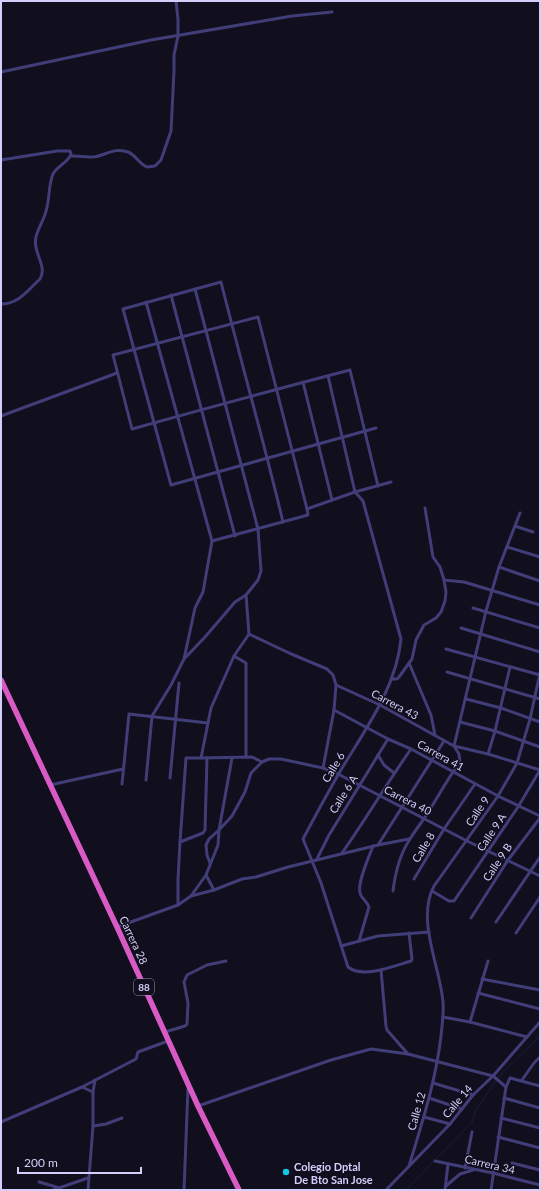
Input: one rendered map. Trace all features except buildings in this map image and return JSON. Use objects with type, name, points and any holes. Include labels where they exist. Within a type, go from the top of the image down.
[{"type":"highway","name":"88","points":[[1,680],[50,785]]},
{"type":"highway","name":"Carrera 28","points":[[50,785],[117,927],[198,1106],[239,1190]]},
{"type":"street","points":[[1,304],[9,304],[18,299],[42,275],[43,268],[36,251],[36,238],[46,211],[54,174],[59,166],[71,156],[95,156],[118,150],[132,154],[147,168],[155,166],[160,162],[166,149],[172,126],[174,55],[178,36],[176,1]]},
{"type":"street","points":[[1,72],[98,51],[178,36],[292,16],[332,12]]},
{"type":"street","points":[[1,160],[57,151],[70,151],[71,156]]},
{"type":"street","points":[[283,522],[268,458],[250,396],[221,282],[123,309],[171,485],[194,478],[218,472],[241,465],[268,458],[376,428]]},
{"type":"street","points":[[184,659],[235,602],[246,594],[258,580],[261,571],[258,529],[195,289]]},
{"type":"street","points":[[171,295],[235,536]]},
{"type":"street","points":[[146,302],[212,541],[203,592],[194,608],[184,659],[171,685],[152,716],[146,780]]},
{"type":"street","points":[[212,541],[308,515],[308,509],[292,451],[276,389],[258,317],[113,355],[132,428],[276,389],[350,370],[378,486]]},
{"type":"street","points":[[1,416],[117,373]]},
{"type":"street","name":"Calle 6","points":[[311,861],[303,839],[338,774],[380,705],[392,679],[400,653],[401,639],[363,501],[355,492],[328,376]]},
{"type":"street","points":[[303,382],[332,500]]},
{"type":"street","points":[[308,509],[355,492],[391,482]]},
{"type":"street","points":[[392,679],[397,679],[400,677],[409,664],[412,659],[416,640],[424,625],[436,618],[441,612],[445,601],[446,592],[444,580],[440,567],[433,557],[425,508]]},
{"type":"street","points":[[393,891],[400,860],[409,839],[461,760],[454,746],[471,678],[480,633],[499,567],[520,513]]},
{"type":"street","points":[[515,526],[532,532]]},
{"type":"street","points":[[507,547],[540,557]]},
{"type":"street","points":[[499,567],[540,581]]},
{"type":"street","points":[[444,580],[464,582],[540,605]]},
{"type":"street","points":[[201,758],[211,708],[234,656],[249,634],[246,594]]},
{"type":"street","points":[[474,608],[540,628]]},
{"type":"street","points":[[461,628],[540,652]]},
{"type":"street","points":[[249,634],[327,669],[333,675],[336,684],[334,710],[324,768]]},
{"type":"street","points":[[446,649],[540,674]]},
{"type":"street","points":[[234,656],[246,663],[246,758]]},
{"type":"street","points":[[409,664],[430,715],[435,735]]},
{"type":"street","points":[[488,754],[506,689],[510,667]]},
{"type":"street","points":[[447,672],[540,699]]},
{"type":"street","name":"Calle 9","points":[[429,932],[429,900],[434,886],[498,796],[517,763],[530,719],[540,674]]},
{"type":"street","points":[[170,778],[179,683]]},
{"type":"street","name":"Carrera 43","points":[[336,684],[380,705],[454,746],[488,754],[540,770]]},
{"type":"street","points":[[466,699],[501,708],[540,722]]},
{"type":"street","name":"Carrera 41","points":[[334,710],[388,739],[412,749],[518,807],[540,817]]},
{"type":"street","points":[[122,784],[130,714],[208,722]]},
{"type":"street","points":[[460,722],[495,731],[540,746]]},
{"type":"street","name":"Calle 6 A","points":[[318,859],[329,835],[388,739]]},
{"type":"street","points":[[378,845],[401,806],[444,741]]},
{"type":"street","points":[[342,853],[381,796],[394,773],[412,749]]},
{"type":"street","points":[[378,756],[384,766],[394,773]]},
{"type":"street","name":"Carrera 40","points":[[180,842],[186,758],[252,757],[262,762],[269,759],[281,760],[324,768],[467,841],[540,876]]},
{"type":"street","points":[[178,905],[180,842],[203,833],[205,830],[208,758]]},
{"type":"street","points":[[117,927],[178,905],[191,896],[206,875],[218,845],[219,830],[232,758]]},
{"type":"street","points":[[210,864],[206,845],[209,839],[232,816],[244,792],[251,773],[262,762]]},
{"type":"street","points":[[50,785],[123,769]]},
{"type":"street","name":"Calle 9 A","points":[[432,891],[449,901],[454,901],[518,807],[540,770]]},
{"type":"street","name":"Calle 8","points":[[414,879],[444,829],[475,784]]},
{"type":"street","name":"Calle 9 B","points":[[471,918],[508,860],[540,817]]},
{"type":"street","points":[[191,896],[214,890],[242,879],[256,877],[318,859],[409,839]]},
{"type":"street","points":[[359,941],[369,906],[360,895],[360,891],[363,873],[373,846]]},
{"type":"street","points":[[496,922],[540,857]]},
{"type":"street","points":[[311,861],[321,883],[348,967],[352,970],[358,972],[381,970],[412,959],[409,933]]},
{"type":"street","points":[[206,875],[214,890]]},
{"type":"street","points":[[516,933],[540,897]]},
{"type":"street","points":[[341,946],[378,936],[429,932]]},
{"type":"street","name":"Calle 12","points":[[409,1166],[424,1117],[438,1061],[443,1017],[443,1002],[429,932]]},
{"type":"street","points":[[165,1032],[187,1024],[188,1003],[184,982],[187,975],[206,965],[226,961]]},
{"type":"street","points":[[470,1022],[488,961]]},
{"type":"street","points":[[381,970],[387,1030],[408,1054]]},
{"type":"street","points":[[482,979],[540,990]]},
{"type":"street","points":[[478,993],[540,1009]]},
{"type":"street","points":[[443,1017],[470,1022],[527,1037]]},
{"type":"street","name":"Calle 14","points":[[386,1190],[450,1124],[473,1095],[494,1077],[540,1022]]},
{"type":"street","points":[[1,1122],[82,1087],[136,1059],[138,1052],[169,1041]]},
{"type":"street","points":[[198,1106],[317,1064],[370,1049],[408,1054],[494,1077],[506,1088]]},
{"type":"street","points":[[522,1080],[540,1057]]},
{"type":"street","points":[[534,1063],[540,1064]]},
{"type":"street","points":[[491,1190],[504,1098],[510,1078],[540,1086]]},
{"type":"street","points":[[88,1190],[93,1126],[93,1092],[95,1080]]},
{"type":"street","points":[[433,1082],[473,1095]]},
{"type":"street","points":[[184,1190],[188,1084]]},
{"type":"street","points":[[82,1087],[93,1092]]},
{"type":"street","points":[[429,1098],[462,1109]]},
{"type":"street","points":[[504,1098],[540,1108]]},
{"type":"street","points":[[424,1117],[450,1124]]},
{"type":"street","points":[[93,1126],[106,1124],[122,1118]]},
{"type":"street","points":[[501,1118],[540,1128]]},
{"type":"street","points":[[466,1168],[472,1132]]},
{"type":"street","points":[[498,1137],[540,1148]]},
{"type":"street","name":"Carrera 34","points":[[435,1161],[493,1173],[540,1185]]},
{"type":"street","points":[[512,1163],[540,1170]]},
{"type":"street","points":[[445,1188],[448,1164]]},
{"type":"street","points":[[445,1188],[460,1174],[474,1169]]},
{"type":"street","points":[[53,1190],[88,1178]]},
{"type":"street","points":[[39,1182],[60,1188]]},
{"type":"waterway","points":[[498,1078],[540,1036]]},
{"type":"waterway","points":[[406,1190],[472,1122],[476,1110],[496,1081]]},
{"type":"place","name":"Colegio Dptal De Bto San Jose","points":[[286,1172]]}]
